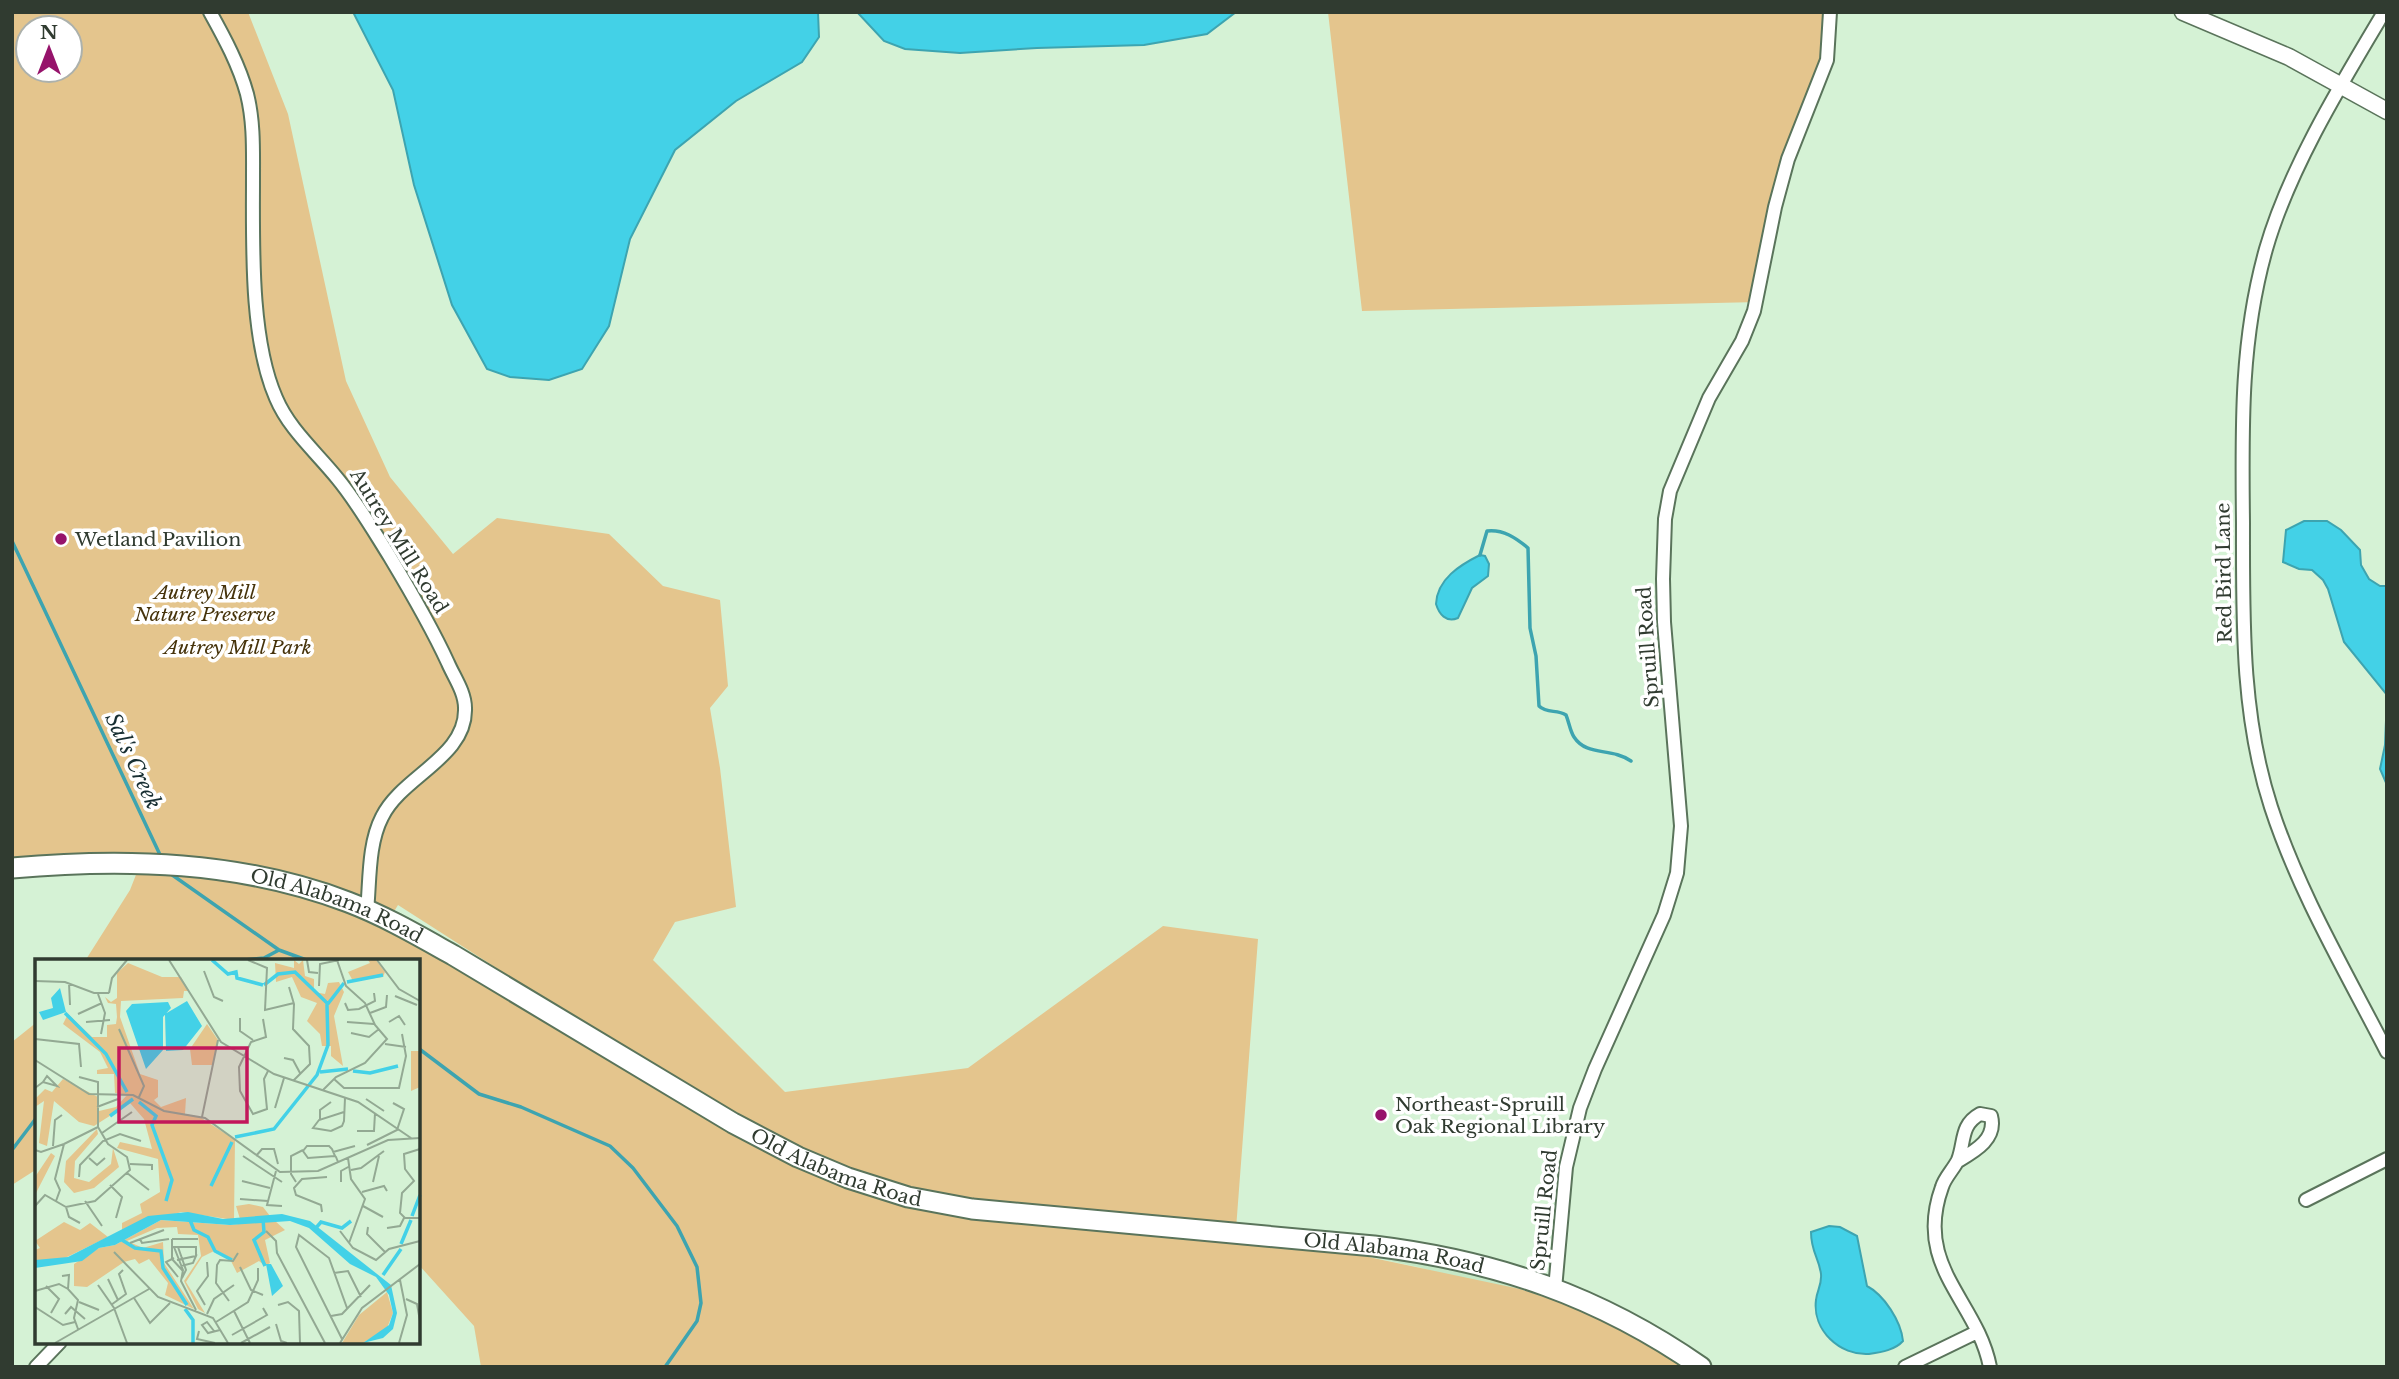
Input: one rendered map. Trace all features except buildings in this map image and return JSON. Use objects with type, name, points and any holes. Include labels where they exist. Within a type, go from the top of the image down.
[{"type":"main road","name":"Old Alabama Road","points":[[12,868],[130,862],[191,866],[251,875],[316,891],[367,911],[453,955],[733,1123],[798,1157],[848,1178],[908,1196],[972,1209],[1418,1251],[1495,1268],[1555,1289],[1640,1328],[1701,1367]]},
{"type":"street","name":"Autrey Mill Road","points":[[210,12],[237,64],[247,95],[252,128],[256,284],[261,354],[267,377],[277,402],[367,520],[425,615],[465,705],[465,724],[456,743],[398,794],[380,819],[374,839],[367,911]]},
{"type":"street","name":"Spruill Road","points":[[1555,1289],[1566,1167],[1580,1108],[1664,915],[1677,873],[1681,826],[1664,611],[1665,519],[1670,491],[1694,429],[1742,341],[1755,311],[1775,207],[1788,159],[1827,61],[1830,12]]},
{"type":"street","points":[[2183,12],[2245,37],[2341,84],[2387,111]]},
{"type":"street","name":"Red Bird Lane","points":[[2384,12],[2341,84],[2286,193],[2266,248],[2251,314],[2242,402],[2244,637],[2251,720],[2259,763],[2274,816],[2307,896],[2387,1052]]},
{"type":"street","points":[[2306,1200],[2387,1159]]},
{"type":"street","points":[[1958,1161],[1948,1173],[1941,1189],[1935,1214],[1934,1238],[1938,1256],[1950,1283],[1986,1348],[1990,1367]]},
{"type":"street","points":[[1905,1367],[1977,1332]]},
{"type":"street","points":[[36,1367],[58,1344]]},
{"type":"shaded area","points":[[1353,1253],[1411,1255],[1561,1284],[1648,1332],[1418,1267]]},
{"type":"green space","points":[[12,12],[248,12],[288,114],[346,381],[390,477],[453,554],[497,518],[609,534],[663,586],[720,600],[728,686],[710,708],[720,768],[736,907],[675,922],[653,960],[785,1092],[968,1068],[1163,926],[1258,939],[1236,1229],[1520,1289],[1648,1332],[1703,1367],[481,1367],[474,1326],[420,1266],[420,959],[86,959],[130,890],[141,862],[12,863]],"holes":[[[398,905],[534,992],[390,918]]]},
{"type":"green space","points":[[1328,12],[1832,12],[1830,73],[1782,184],[1759,302],[1362,311]]},
{"type":"green space","points":[[35,1024],[35,1170],[12,1185],[12,1042]]},
{"type":"water","points":[[353,12],[818,12],[819,37],[802,62],[736,101],[675,150],[630,239],[609,326],[582,369],[549,380],[510,377],[487,369],[452,305],[414,185],[393,90]]},
{"type":"water","points":[[857,12],[1236,12],[1207,34],[1144,45],[960,53],[905,49],[884,41]]},
{"type":"water","points":[[2304,521],[2327,521],[2341,530],[2360,550],[2361,565],[2369,579],[2380,586],[2387,586],[2387,695],[2344,642],[2323,580],[2312,570],[2299,569],[2283,562],[2286,530]]},
{"type":"water","points":[[1480,555],[1485,556],[1489,564],[1488,576],[1472,588],[1458,618],[1447,618],[1441,614],[1436,604],[1440,587],[1458,568]]},
{"type":"water","points":[[2387,696],[2387,785],[2380,769],[2385,745]]},
{"type":"water","points":[[1829,1226],[1840,1227],[1857,1236],[1867,1286],[1885,1302],[1902,1333],[1903,1341],[1896,1347],[1869,1354],[1848,1351],[1838,1346],[1823,1331],[1816,1311],[1821,1274],[1811,1232]]},
{"type":"waterway","points":[[1480,555],[1487,531],[1509,535],[1528,548],[1530,628],[1536,656],[1539,706],[1566,715],[1571,732],[1579,743],[1592,750],[1615,754],[1631,761]]},
{"type":"waterway","name":"Sal's Creek","points":[[12,541],[162,859]]},
{"type":"waterway","name":"Sal's Creek","points":[[168,872],[279,950],[304,959]]},
{"type":"waterway","points":[[255,959],[264,958],[279,950]]},
{"type":"waterway","points":[[420,1050],[479,1094],[521,1107],[610,1146],[633,1168],[677,1226],[697,1267],[701,1303],[697,1321],[665,1367]]},
{"type":"waterway","points":[[12,1150],[35,1120]]},
{"type":"place","name":"Wetland Pavilion","points":[[61,539]]},
{"type":"place","name":"Northeast-Spruill Oak Regional Library","points":[[1381,1115]]},
{"type":"park label","name":"Autrey Mill Nature Preserve","points":[[205,603]]},
{"type":"park label","name":"Autrey Mill Park","points":[[238,647]]}]
